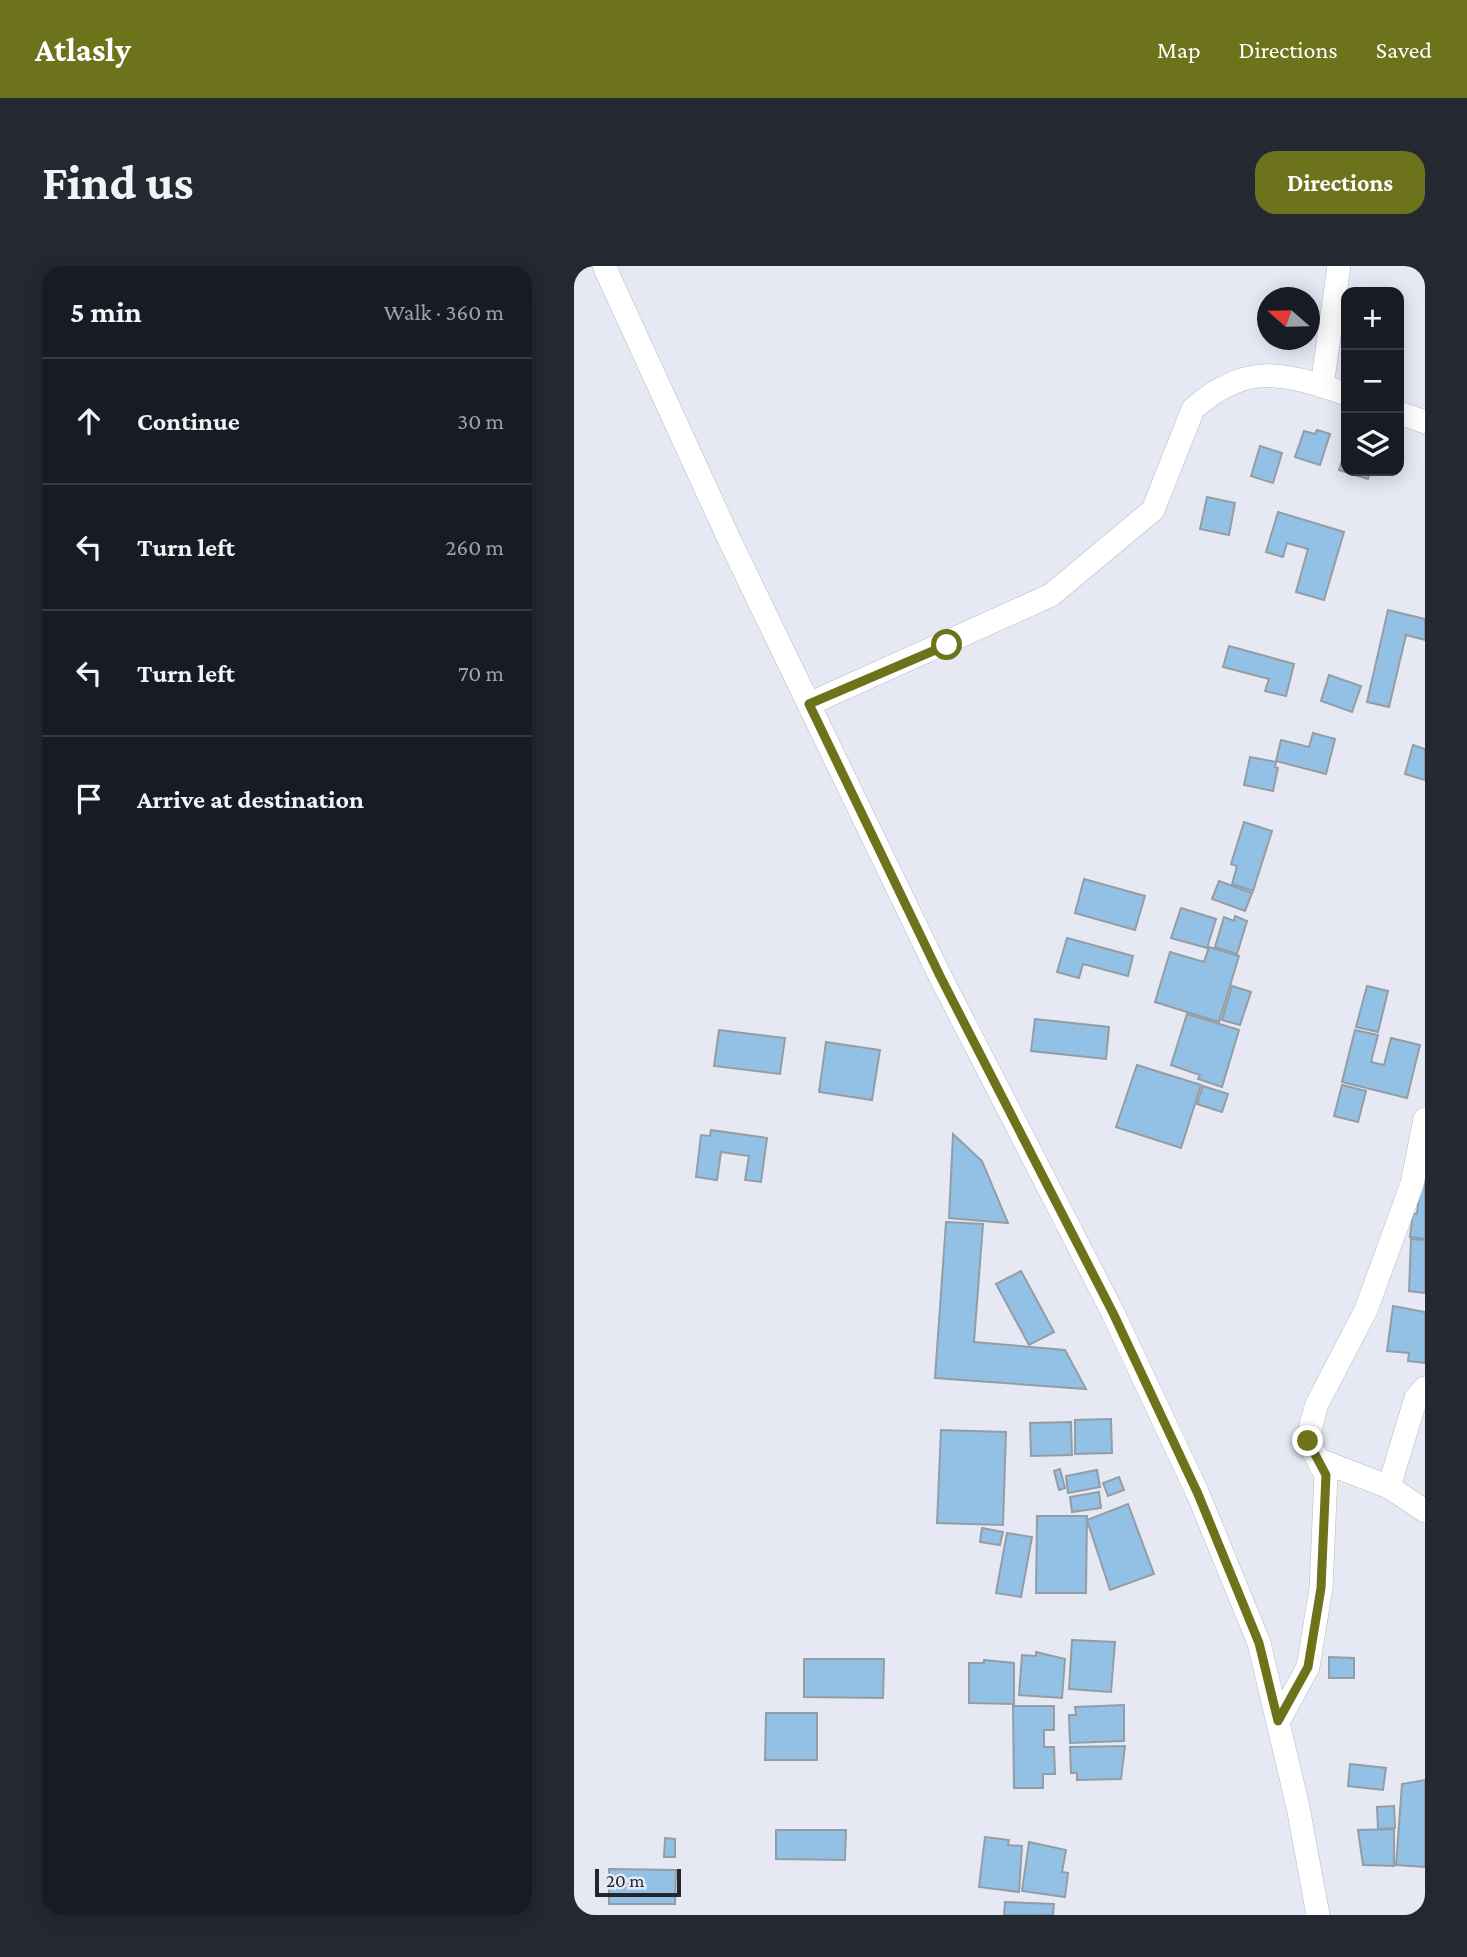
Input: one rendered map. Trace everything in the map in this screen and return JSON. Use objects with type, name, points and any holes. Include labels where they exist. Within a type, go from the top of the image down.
[{"type":"street","points":[[604,266],[729,539],[940,976],[1113,1313],[1198,1494],[1259,1643],[1298,1807],[1318,1915]]},
{"type":"street","points":[[1322,386],[1339,266]]},
{"type":"street","points":[[809,704],[1052,595],[1153,510],[1193,409],[1205,397],[1241,381],[1269,373],[1298,377],[1341,392]]},
{"type":"street","points":[[1404,415],[1425,422]]},
{"type":"street","points":[[1278,1721],[1308,1667],[1321,1588],[1326,1475],[1308,1441],[1317,1404],[1366,1310],[1412,1184],[1425,1119]]},
{"type":"street","points":[[1389,1487],[1416,1398],[1425,1388]]},
{"type":"street","points":[[1319,1460],[1389,1487],[1425,1511]]},
{"type":"building","points":[[1317,430],[1330,434],[1320,465],[1295,457],[1304,431],[1315,434]]},
{"type":"building","points":[[1260,446],[1282,453],[1273,483],[1251,476]]},
{"type":"building","points":[[1207,497],[1235,503],[1229,535],[1200,529]]},
{"type":"building","points":[[1278,512],[1344,532],[1324,600],[1296,592],[1308,549],[1287,543],[1283,557],[1266,552]]},
{"type":"building","points":[[1388,610],[1425,619],[1425,640],[1406,635],[1389,707],[1367,702]]},
{"type":"building","points":[[1229,646],[1294,664],[1286,696],[1265,691],[1269,679],[1223,667]]},
{"type":"building","points":[[1329,675],[1361,686],[1352,712],[1321,701]]},
{"type":"building","points":[[1313,733],[1335,739],[1326,774],[1276,761],[1281,740],[1309,747]]},
{"type":"building","points":[[1413,745],[1425,749],[1425,780],[1405,774]]},
{"type":"building","points":[[1250,757],[1276,762],[1275,767],[1278,768],[1273,791],[1244,785]]},
{"type":"building","points":[[1244,822],[1272,831],[1253,891],[1232,884],[1237,866],[1231,864]]},
{"type":"building","points":[[1084,879],[1145,896],[1135,930],[1075,913]]},
{"type":"building","points":[[1219,881],[1252,893],[1245,911],[1212,899]]},
{"type":"building","points":[[1181,908],[1216,919],[1207,948],[1171,938]]},
{"type":"building","points":[[1235,916],[1247,921],[1237,954],[1215,947],[1224,917],[1234,921]]},
{"type":"building","points":[[1067,938],[1133,956],[1128,976],[1083,964],[1079,978],[1057,972]]},
{"type":"building","points":[[1209,947],[1239,956],[1219,1022],[1155,1002],[1170,952],[1204,962]]},
{"type":"building","points":[[1232,986],[1251,992],[1240,1025],[1222,1020]]},
{"type":"building","points":[[1367,986],[1388,991],[1378,1032],[1356,1027]]},
{"type":"building","points":[[1187,1014],[1239,1030],[1222,1087],[1198,1079],[1200,1075],[1171,1065]]},
{"type":"building","points":[[1035,1019],[1109,1027],[1106,1059],[1031,1051]]},
{"type":"building","points":[[719,1030],[785,1038],[780,1074],[714,1066]]},
{"type":"building","points":[[1355,1030],[1378,1035],[1371,1062],[1384,1065],[1391,1038],[1420,1045],[1407,1098],[1342,1082]]},
{"type":"building","points":[[826,1042],[880,1050],[872,1100],[819,1092]]},
{"type":"building","points":[[1137,1065],[1201,1085],[1181,1148],[1116,1127]]},
{"type":"building","points":[[1342,1085],[1366,1091],[1358,1122],[1334,1116]]},
{"type":"building","points":[[1203,1086],[1228,1094],[1222,1112],[1197,1104]]},
{"type":"building","points":[[711,1130],[767,1138],[761,1182],[745,1180],[749,1156],[721,1152],[717,1180],[696,1177],[701,1135],[710,1136]]},
{"type":"building","points":[[953,1134],[982,1161],[1008,1223],[949,1218]]},
{"type":"building","points":[[1421,1174],[1425,1174],[1425,1239],[1410,1237],[1413,1213],[1417,1214]]},
{"type":"building","points":[[946,1222],[983,1224],[974,1342],[1065,1350],[1086,1389],[935,1378]]},
{"type":"building","points":[[1411,1239],[1425,1240],[1425,1293],[1409,1291]]},
{"type":"building","points":[[1021,1271],[1054,1332],[1029,1345],[996,1284]]},
{"type":"building","points":[[1393,1306],[1425,1312],[1425,1363],[1408,1361],[1409,1353],[1387,1351]]},
{"type":"building","points":[[1111,1419],[1112,1453],[1075,1454],[1075,1420]]},
{"type":"building","points":[[1071,1422],[1072,1455],[1031,1456],[1030,1423]]},
{"type":"building","points":[[941,1430],[1006,1432],[1003,1525],[937,1523]]},
{"type":"building","points":[[1060,1469],[1065,1488],[1059,1490],[1054,1471]]},
{"type":"building","points":[[1097,1470],[1100,1487],[1068,1493],[1066,1476]]},
{"type":"building","points":[[1119,1477],[1124,1490],[1108,1496],[1103,1483]]},
{"type":"building","points":[[1099,1492],[1101,1508],[1072,1512],[1070,1497]]},
{"type":"building","points":[[1128,1504],[1154,1574],[1110,1590],[1087,1520]]},
{"type":"building","points":[[1037,1516],[1087,1516],[1086,1593],[1036,1593]]},
{"type":"building","points":[[982,1528],[1003,1532],[1000,1545],[980,1542]]},
{"type":"building","points":[[1007,1533],[1032,1537],[1021,1597],[996,1593]]},
{"type":"building","points":[[1072,1640],[1115,1642],[1111,1692],[1069,1689]]},
{"type":"building","points":[[1036,1652],[1065,1659],[1062,1698],[1019,1695],[1022,1655],[1036,1656]]},
{"type":"building","points":[[1329,1657],[1354,1658],[1354,1678],[1329,1678]]},
{"type":"building","points":[[804,1659],[884,1659],[883,1698],[804,1697]]},
{"type":"building","points":[[984,1660],[1014,1663],[1014,1704],[969,1703],[969,1663],[984,1663]]},
{"type":"building","points":[[1124,1705],[1124,1741],[1070,1743],[1069,1715],[1076,1715],[1075,1707]]},
{"type":"building","points":[[1013,1706],[1054,1706],[1054,1730],[1044,1730],[1044,1747],[1054,1747],[1055,1774],[1043,1774],[1043,1788],[1014,1788]]},
{"type":"building","points":[[766,1713],[817,1713],[817,1760],[765,1760]]},
{"type":"building","points":[[1125,1746],[1121,1779],[1077,1780],[1077,1773],[1071,1773],[1070,1747]]},
{"type":"building","points":[[1350,1764],[1386,1768],[1383,1790],[1348,1786]]},
{"type":"building","points":[[1425,1780],[1425,1867],[1396,1865],[1402,1784]]},
{"type":"building","points":[[1394,1806],[1395,1828],[1378,1829],[1377,1807]]},
{"type":"building","points":[[1394,1829],[1394,1866],[1363,1865],[1358,1830]]},
{"type":"building","points":[[776,1830],[846,1830],[845,1860],[776,1859]]},
{"type":"building","points":[[985,1837],[1009,1840],[1008,1845],[1022,1846],[1019,1892],[979,1887]]},
{"type":"building","points":[[665,1838],[675,1839],[675,1857],[664,1857]]},
{"type":"building","points":[[1029,1842],[1066,1850],[1062,1872],[1068,1873],[1065,1897],[1022,1891]]},
{"type":"building","points":[[609,1869],[676,1870],[675,1904],[609,1904]]},
{"type":"building","points":[[1005,1902],[1054,1904],[1053,1915],[1004,1915]]},
{"type":"route","points":[[947,645],[809,704],[940,976],[1113,1313],[1198,1494],[1259,1643],[1278,1721],[1308,1667],[1321,1588],[1326,1475],[1308,1441]]}]
